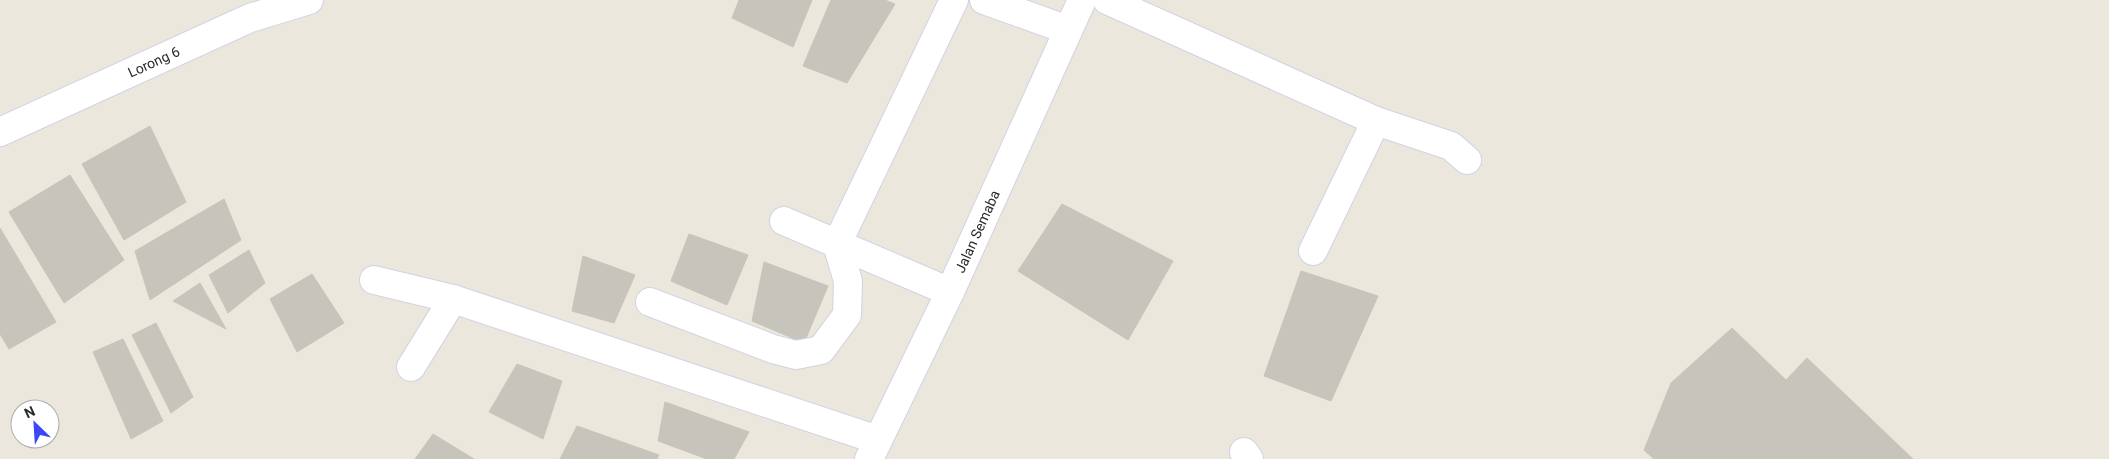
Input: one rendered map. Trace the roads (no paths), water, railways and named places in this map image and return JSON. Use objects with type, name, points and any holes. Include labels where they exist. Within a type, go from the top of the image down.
[{"type":"street","name":"Lorong 6","points":[[0,132],[250,18],[309,0]]},
{"type":"street","points":[[650,302],[773,349],[796,355],[821,350],[846,314],[848,280],[837,244],[954,0]]},
{"type":"street","points":[[984,0],[1068,30]]},
{"type":"street","name":"Jalan Semaba","points":[[874,449],[950,292],[1082,0]]},
{"type":"street","points":[[1107,0],[1376,121],[1451,146],[1467,160]]},
{"type":"street","points":[[1313,251],[1376,121]]},
{"type":"street","points":[[784,221],[950,292]]},
{"type":"street","points":[[374,280],[453,299],[874,449]]},
{"type":"street","points":[[411,367],[453,299]]}]
